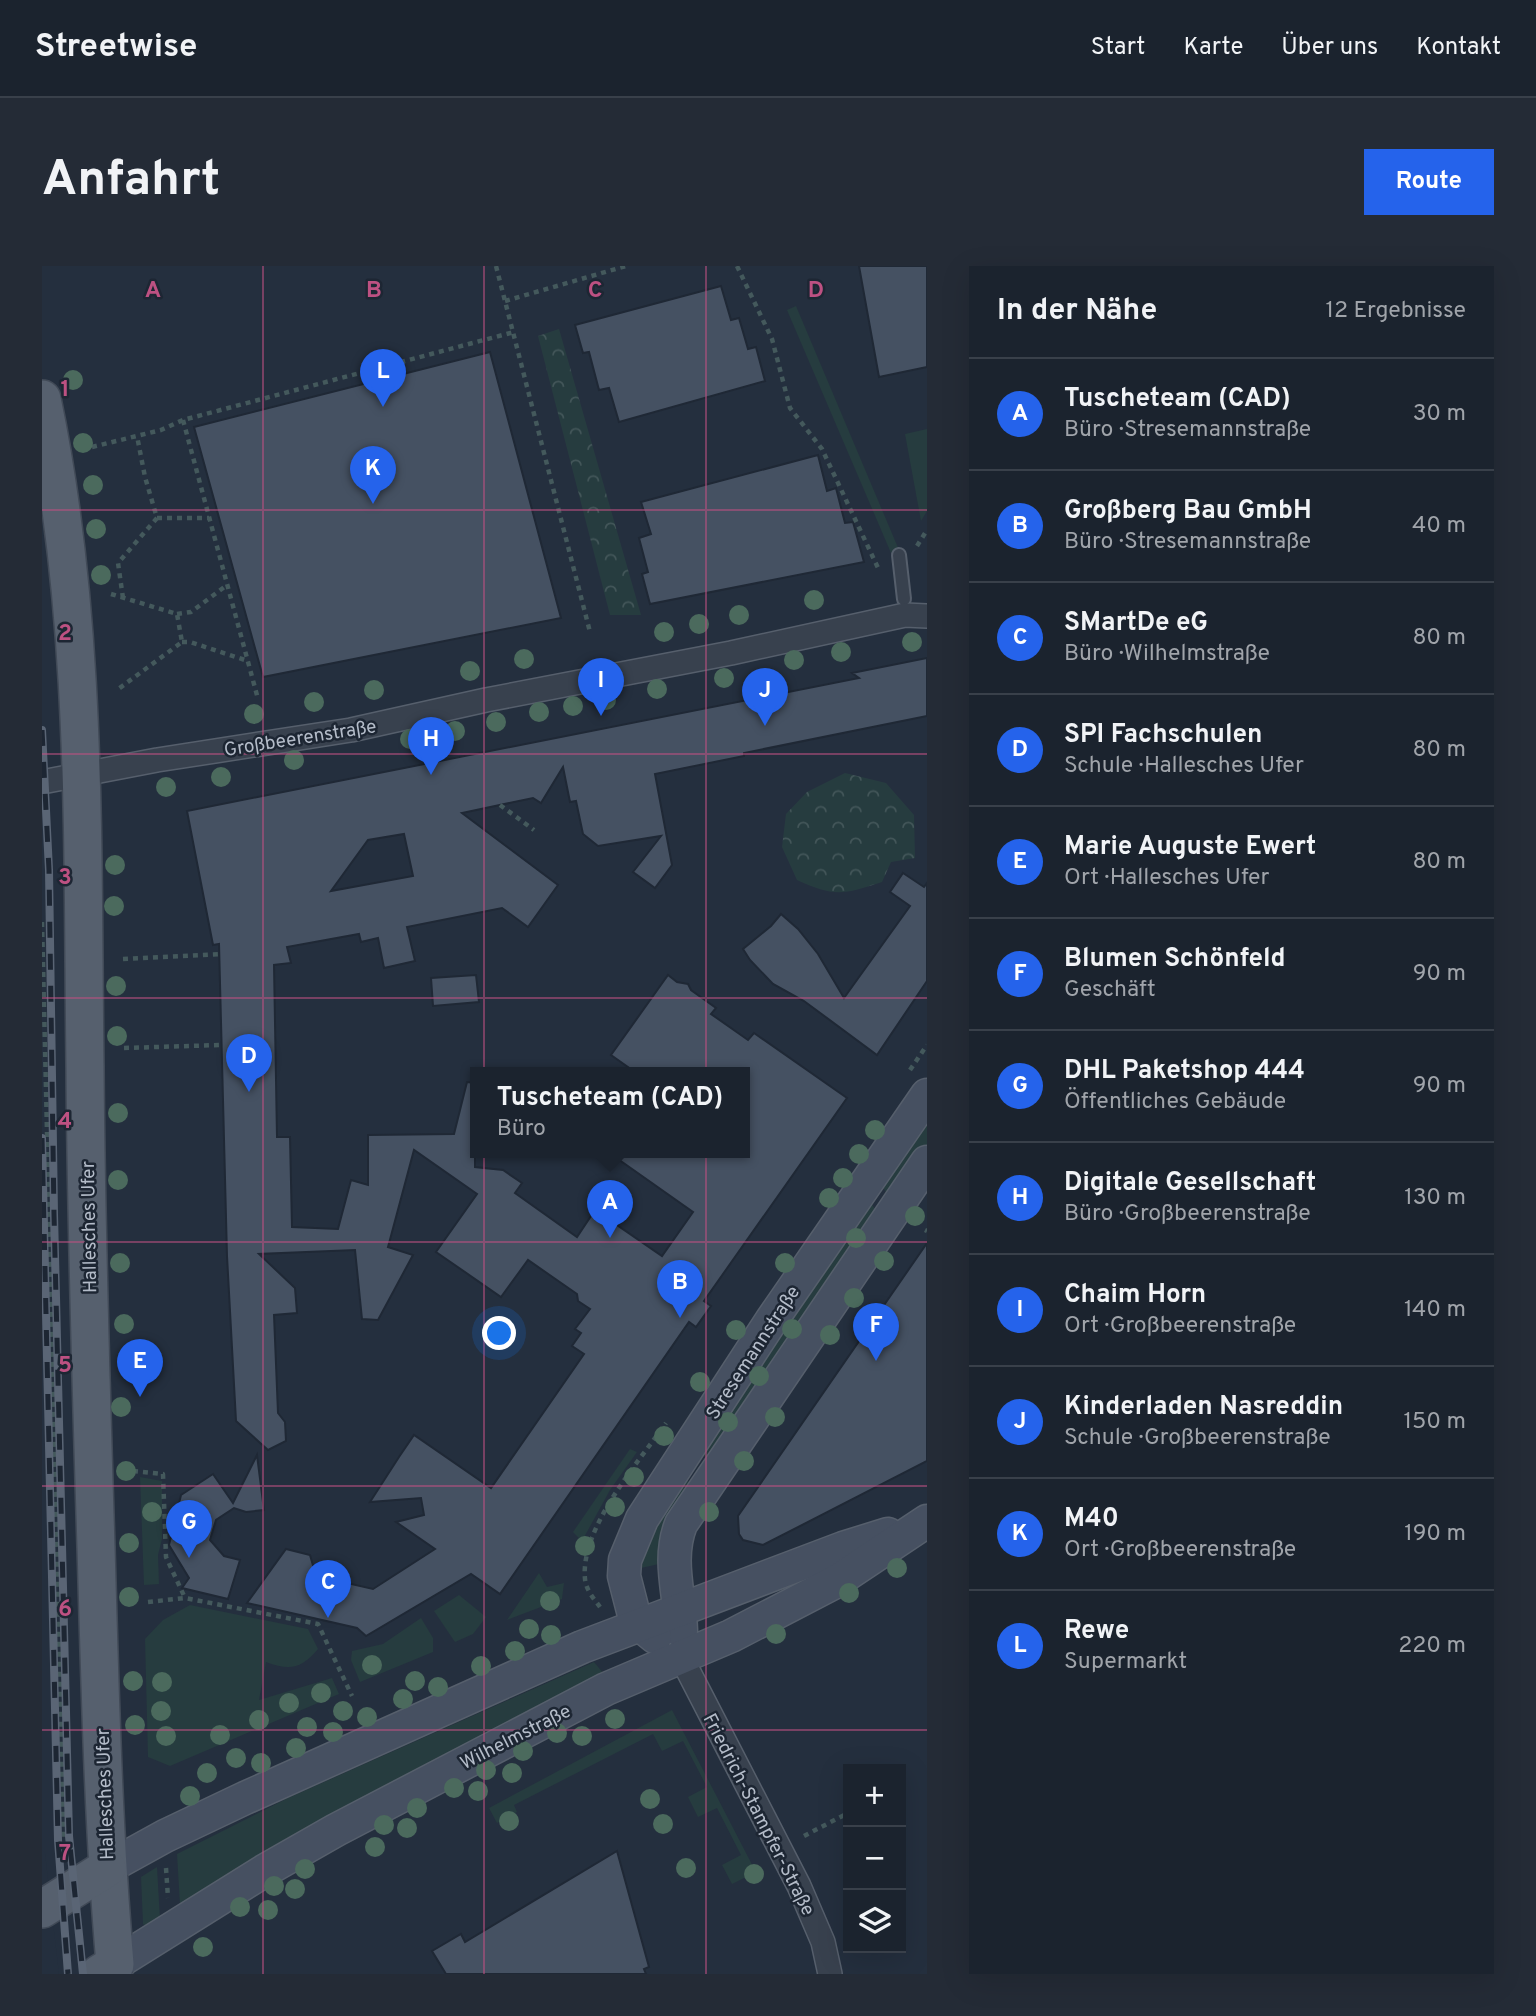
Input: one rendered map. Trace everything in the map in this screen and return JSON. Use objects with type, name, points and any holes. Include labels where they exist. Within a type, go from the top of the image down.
[{"type":"main road","name":"Hallesches Ufer","points":[[42,399],[72,591],[78,668],[86,1160],[110,1971]]},
{"type":"main road","name":"Stresemannstraße","points":[[681,1657],[680,1609],[673,1560],[676,1538],[696,1469],[771,1321],[927,1095]]},
{"type":"main road","name":"Stresemannstraße","points":[[639,1624],[626,1592],[624,1576],[625,1560],[642,1519],[696,1469],[746,1432],[927,1162]]},
{"type":"main road","name":"Wilhelmstraße","points":[[107,1868],[165,1836],[245,1798],[639,1624],[843,1548],[925,1522]]},
{"type":"main road","name":"Wilhelmstraße","points":[[110,1971],[253,1878],[336,1830],[606,1689],[731,1636],[837,1581],[925,1522]]},
{"type":"main road","points":[[639,1624],[681,1657]]},
{"type":"main road","points":[[47,1906],[107,1868]]},
{"type":"street","name":"Großbeerenstraße","points":[[42,782],[157,760],[351,730],[905,615],[927,616]]},
{"type":"street","name":"Friedrich-Stampfer-Straße","points":[[681,1657],[799,1886],[823,1942],[830,1974]]},
{"type":"lane","points":[[899,555],[904,599]]},
{"type":"path","points":[[496,266],[590,632]]},
{"type":"path","points":[[505,301],[626,266]]},
{"type":"path","points":[[737,266],[772,339],[790,408],[822,449],[880,574]]},
{"type":"path","points":[[92,447],[161,430],[183,420],[514,332]]},
{"type":"path","points":[[183,420],[258,699]]},
{"type":"path","points":[[137,436],[157,518]]},
{"type":"path","points":[[122,598],[118,563],[157,518],[209,518]]},
{"type":"path","points":[[111,594],[177,614],[191,612],[228,585]]},
{"type":"path","points":[[177,614],[182,642]]},
{"type":"path","points":[[117,690],[182,642],[190,642],[248,661]]},
{"type":"path","points":[[500,805],[534,830]]},
{"type":"path","points":[[42,922],[64,1847]]},
{"type":"path","points":[[123,960],[221,954]]},
{"type":"path","points":[[124,1048],[221,1045]]},
{"type":"path","points":[[42,1245],[49,1245]]},
{"type":"path","points":[[133,1471],[163,1474],[166,1557],[186,1598]]},
{"type":"path","points":[[148,1602],[186,1598],[318,1624],[352,1696]]},
{"type":"path","points":[[804,1836],[843,1816]]},
{"type":"path","points":[[166,1860],[168,1900]]},
{"type":"green space","points":[[796,306],[899,550],[891,553],[787,310]]},
{"type":"green space","points":[[559,329],[641,615],[610,615],[538,336]]},
{"type":"green space","points":[[927,429],[927,511],[921,521],[905,434]]},
{"type":"green space","points":[[845,773],[886,783],[914,815],[915,858],[891,862],[882,882],[848,892],[830,892],[797,880],[782,847],[786,814],[807,792]]},
{"type":"green space","points":[[927,1108],[927,1144],[890,1199],[878,1179]]},
{"type":"green space","points":[[867,1197],[879,1215],[709,1459],[702,1455],[715,1437],[747,1368]]},
{"type":"green space","points":[[630,1449],[637,1452],[610,1490],[582,1541],[573,1532]]},
{"type":"green space","points":[[140,1477],[162,1481],[159,1584],[144,1585]]},
{"type":"green space","points":[[685,1479],[691,1483],[659,1564],[641,1568],[649,1537]]},
{"type":"green space","points":[[539,1573],[547,1587],[564,1583],[562,1599],[507,1620]]},
{"type":"green space","points":[[459,1595],[486,1617],[473,1634],[455,1642],[434,1611]]},
{"type":"green space","points":[[190,1605],[308,1629],[318,1649],[306,1661],[295,1666],[282,1667],[266,1662],[259,1700],[332,1678],[339,1694],[170,1766],[148,1757],[145,1639],[163,1620]]},
{"type":"green space","points":[[421,1618],[433,1638],[433,1652],[360,1682],[351,1660],[352,1651],[383,1644]]},
{"type":"green space","points":[[594,1662],[604,1674],[180,1905],[177,1854],[288,1798]]},
{"type":"green space","points":[[672,1710],[760,1880],[755,1883],[750,1875],[732,1884],[722,1865],[741,1855],[717,1808],[698,1817],[688,1797],[707,1787],[683,1741],[662,1751],[653,1734],[514,1805],[517,1812],[497,1823],[489,1808]]},
{"type":"green space","points":[[157,1867],[160,1919],[147,1927],[143,1924],[141,1877]]},
{"type":"pier","points":[[42,1850],[45,1853],[59,1974],[42,1974]]},
{"type":"building","points":[[859,266],[927,266],[927,367],[879,377]]},
{"type":"building","points":[[721,286],[731,320],[739,318],[748,349],[756,347],[765,381],[619,422],[609,388],[599,390],[589,352],[583,353],[575,325]]},
{"type":"building","points":[[490,352],[561,618],[263,677],[194,427]]},
{"type":"building","points":[[818,455],[827,491],[836,488],[845,523],[853,522],[864,562],[650,604],[642,574],[648,572],[639,538],[651,534],[641,502]]},
{"type":"building","points":[[927,658],[927,716],[655,774],[672,865],[655,888],[633,872],[661,836],[598,846],[583,834],[576,801],[570,802],[563,767],[541,803],[533,798],[462,813],[558,885],[528,927],[502,908],[407,927],[415,961],[384,968],[378,938],[361,942],[359,934],[287,947],[291,963],[274,965],[277,1137],[290,1137],[292,1227],[338,1229],[351,1180],[368,1185],[368,1135],[454,1134],[467,1082],[470,1082],[470,1158],[475,1158],[475,1167],[503,1170],[522,1183],[515,1193],[577,1237],[595,1210],[662,1256],[693,1212],[616,1158],[750,1158],[750,1067],[628,1067],[611,1055],[668,975],[677,982],[688,984],[691,990],[716,1008],[711,1014],[748,1040],[754,1033],[847,1098],[704,1301],[711,1306],[696,1327],[689,1322],[500,1594],[471,1574],[366,1636],[357,1628],[247,1603],[286,1549],[310,1555],[316,1576],[373,1589],[435,1549],[396,1522],[424,1515],[421,1498],[370,1502],[399,1457],[414,1435],[491,1488],[584,1354],[572,1346],[581,1333],[575,1329],[590,1309],[578,1301],[577,1294],[528,1260],[501,1297],[436,1252],[477,1194],[414,1150],[388,1247],[413,1255],[378,1320],[362,1319],[355,1250],[259,1254],[295,1288],[297,1313],[274,1315],[278,1413],[285,1422],[286,1441],[268,1450],[236,1421],[227,1256],[219,944],[213,945],[187,811],[859,678],[852,673]],"holes":[[[404,834],[413,876],[331,891],[368,840]]]},
{"type":"building","points":[[903,873],[924,887],[927,883],[927,981],[877,1055],[804,1001],[773,984],[743,949],[781,914],[798,929],[818,954],[844,998],[910,906],[890,892]]},
{"type":"building","points":[[476,975],[479,1002],[433,1006],[431,978]]},
{"type":"building","points":[[927,1243],[927,1461],[763,1545],[743,1540],[739,1534],[738,1516]]},
{"type":"building","points":[[257,1455],[264,1510],[246,1512],[234,1508],[216,1520],[210,1540],[224,1556],[240,1560],[228,1599],[182,1588],[189,1578],[169,1545],[181,1495],[213,1474],[233,1503]]},
{"type":"building","points":[[617,1851],[649,1967],[644,1969],[646,1974],[446,1974],[432,1951],[461,1934],[465,1942]]},
{"type":"railway","points":[[42,730],[49,870],[54,1214],[69,1836],[83,1974]]},
{"type":"railway","points":[[42,1138],[58,1840],[68,1974]]},
{"type":"place","name":"Rewe","points":[[383,407]]},
{"type":"place","name":"M40","points":[[373,504]]},
{"type":"place","name":"Chaim Horn","points":[[601,716]]},
{"type":"place","name":"Kinderladen Nasreddin","points":[[765,726]]},
{"type":"place","name":"Digitale Gesellschaft","points":[[431,775]]},
{"type":"place","name":"SPI Fachschulen","points":[[249,1092]]},
{"type":"place","name":"Tuscheteam (CAD)","points":[[610,1238]]},
{"type":"place","name":"Großberg Bau GmbH","points":[[680,1318]]},
{"type":"place","name":"Blumen Schönfeld","points":[[876,1361]]},
{"type":"place","name":"Marie Auguste Ewert","points":[[140,1397]]},
{"type":"place","name":"DHL Paketshop 444","points":[[189,1558]]},
{"type":"place","name":"SMartDe eG","points":[[328,1618]]}]
